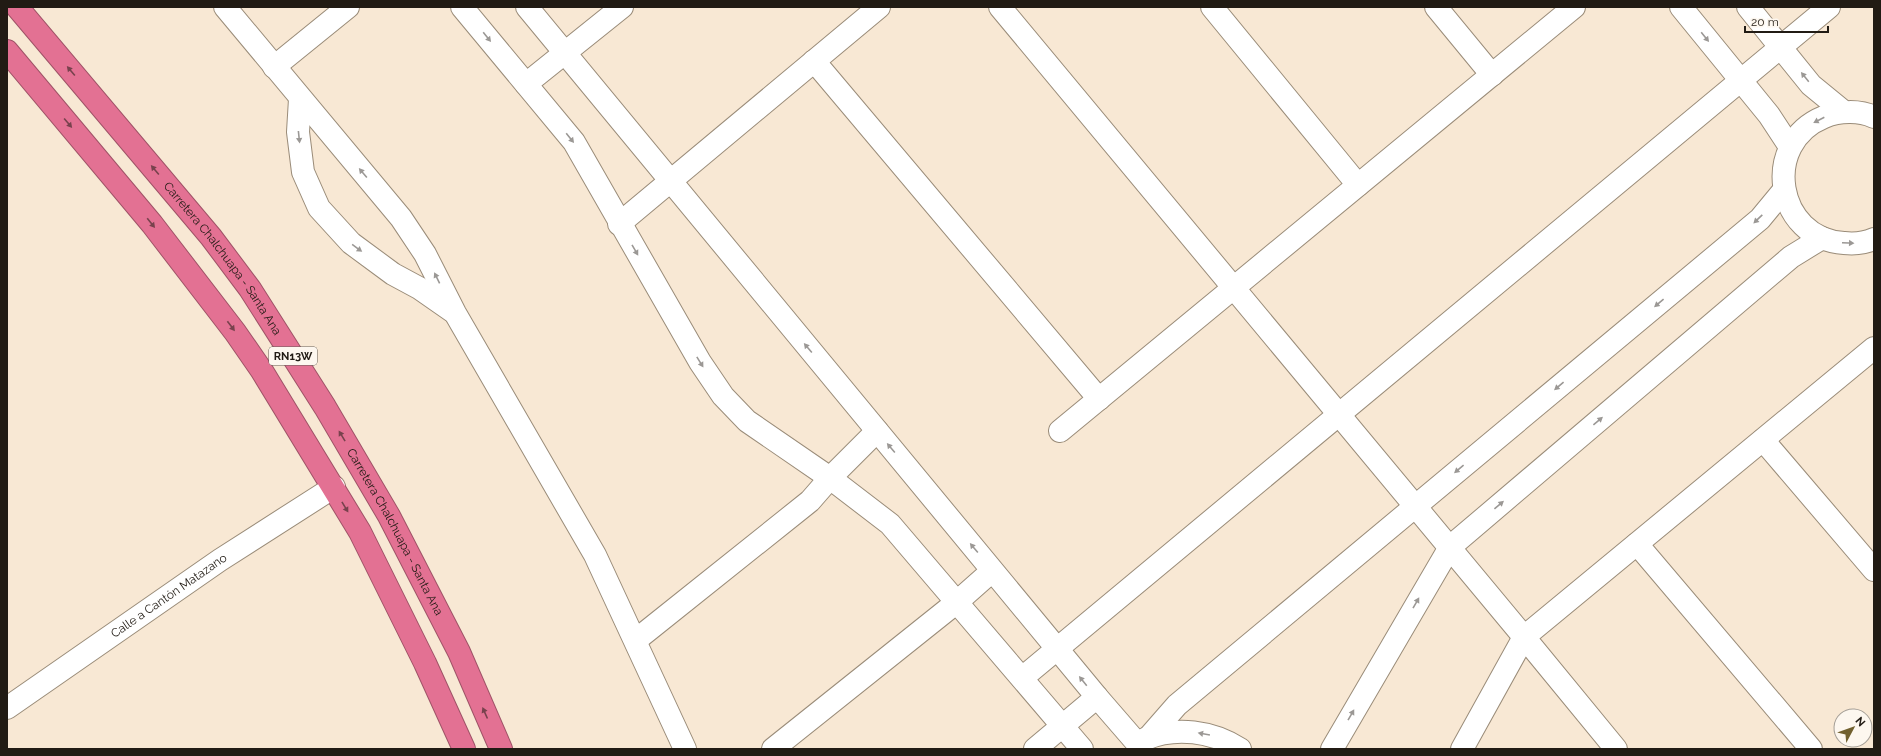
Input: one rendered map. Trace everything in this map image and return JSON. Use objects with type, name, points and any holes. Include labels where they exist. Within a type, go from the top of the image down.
[{"type":"highway","name":"Carretera Chalchuapa - Santa Ana","points":[[17,7],[211,237],[250,289],[325,407],[389,516],[458,652],[501,749]]},
{"type":"highway","name":"RN13W","points":[[7,51],[152,224],[226,320],[262,372],[334,487],[360,532],[425,664],[464,749]]},
{"type":"street","points":[[225,7],[401,218],[425,254],[454,313],[595,555],[636,640],[685,749]]},
{"type":"street","points":[[274,67],[348,7]]},
{"type":"street","points":[[462,7],[574,142],[619,224],[700,362],[723,396],[747,421],[830,478],[890,524],[1082,749]]},
{"type":"street","points":[[527,7],[992,571],[1136,743]]},
{"type":"street","points":[[526,84],[622,7]]},
{"type":"street","points":[[619,224],[879,7]]},
{"type":"street","points":[[1000,7],[1450,547],[1616,749]]},
{"type":"street","points":[[1212,7],[1358,185]]},
{"type":"street","points":[[1436,7],[1492,75]]},
{"type":"street","points":[[1060,431],[1574,7]]},
{"type":"street","points":[[1681,7],[1769,115],[1790,147]]},
{"type":"street","points":[[1748,7],[1811,85],[1844,112]]},
{"type":"street","points":[[1022,678],[1338,413],[1829,7]]},
{"type":"street","points":[[814,61],[1099,399]]},
{"type":"street","points":[[300,98],[298,132],[303,172],[319,208],[350,243],[393,274],[419,288],[454,313]]},
{"type":"street","points":[[1872,242],[1854,244],[1838,243],[1822,238],[1809,230],[1797,219],[1789,205],[1784,190],[1784,168],[1790,147],[1797,136],[1818,119],[1831,114],[1844,112],[1873,115]]},
{"type":"street","points":[[1136,743],[1177,706],[1415,506],[1760,219],[1784,190]]},
{"type":"street","points":[[1332,749],[1450,547],[1791,257],[1822,238]]},
{"type":"street","points":[[1462,749],[1524,637],[1874,348]]},
{"type":"street","points":[[636,640],[810,501],[830,478],[877,431]]},
{"type":"street","points":[[1763,440],[1874,570]]},
{"type":"street","name":"Calle a Cantón Matazano","points":[[7,708],[220,560],[334,487]]},
{"type":"street","points":[[1637,544],[1811,749]]},
{"type":"street","points":[[773,749],[957,602],[992,571]]},
{"type":"street","points":[[1036,749],[1097,697]]},
{"type":"street","points":[[1136,743],[1169,732],[1190,732],[1211,735],[1240,749]]}]
